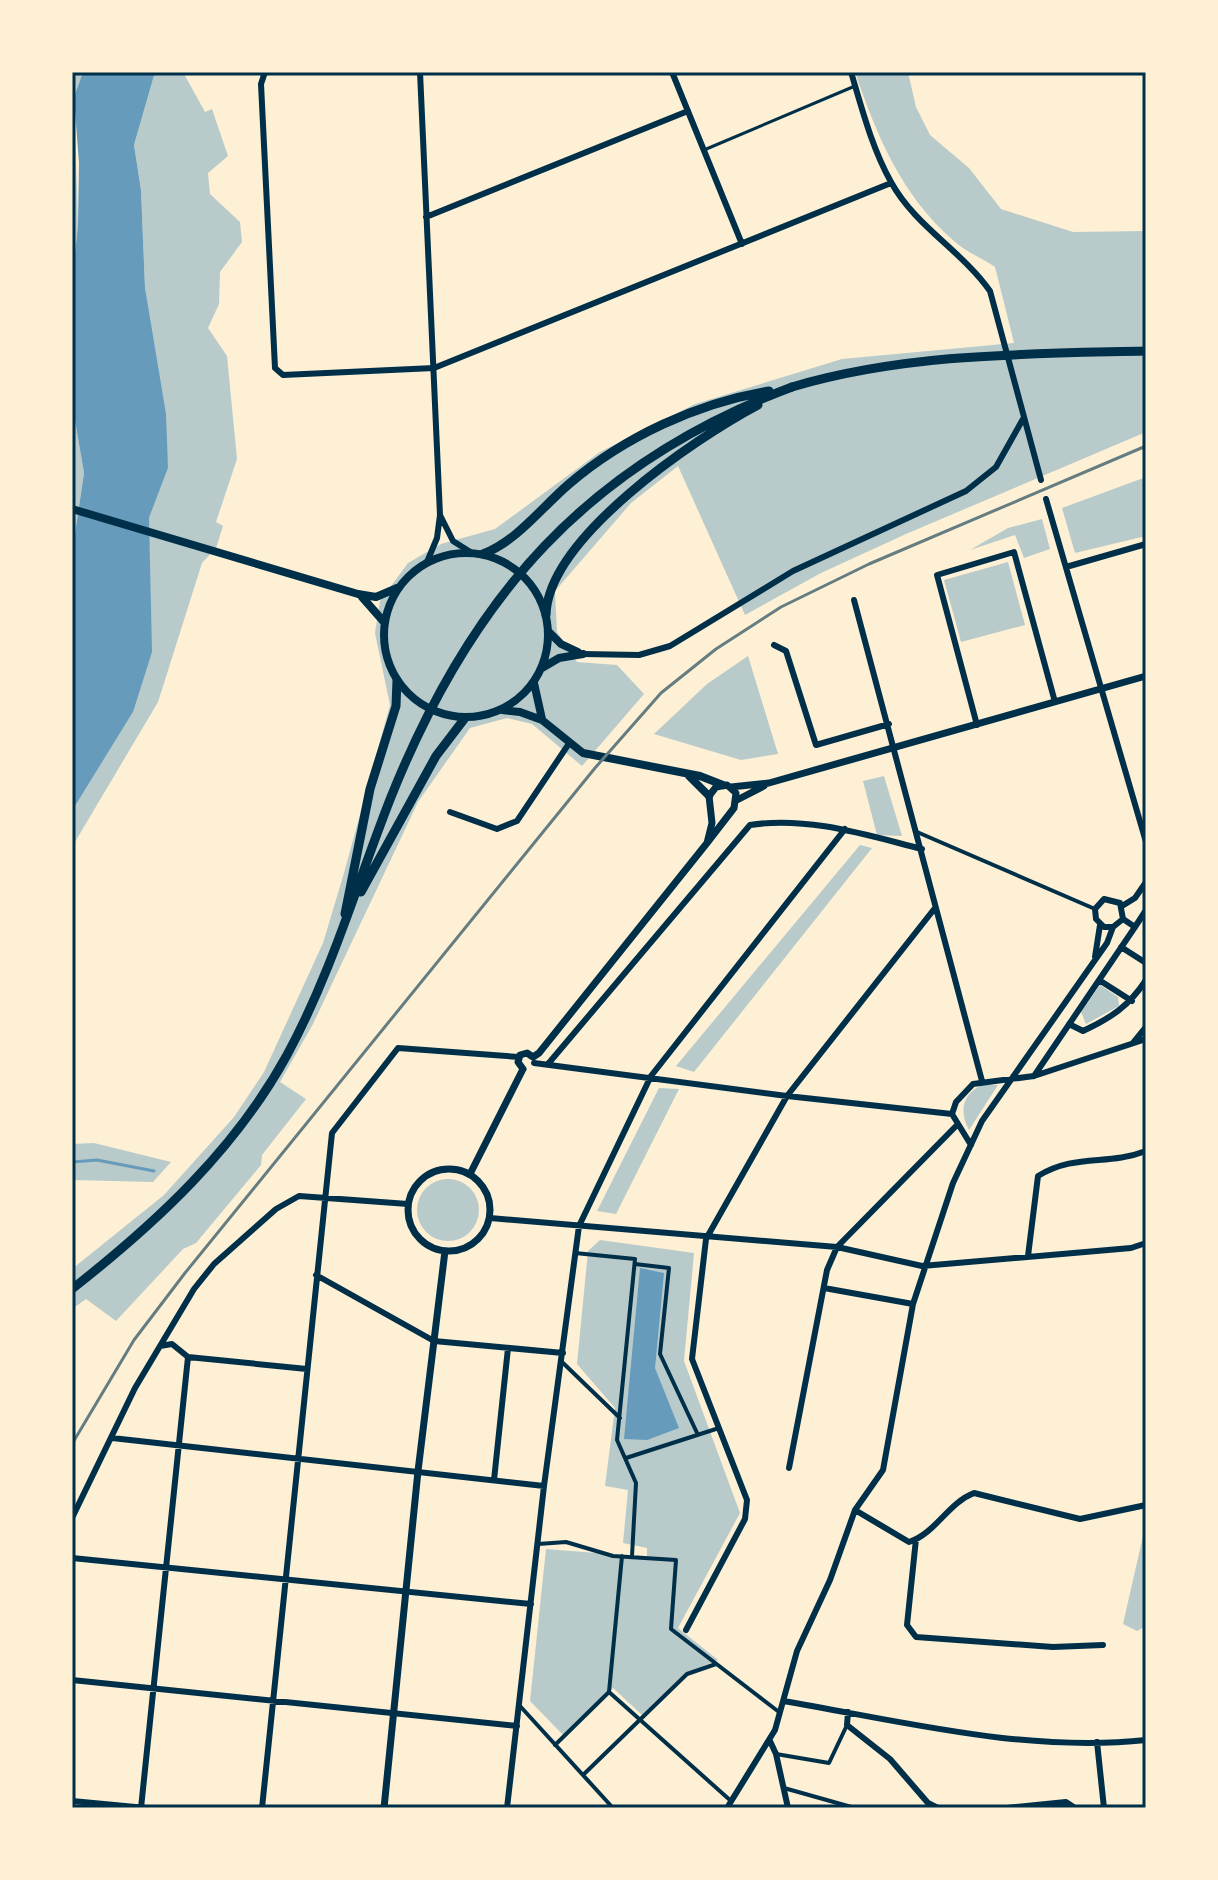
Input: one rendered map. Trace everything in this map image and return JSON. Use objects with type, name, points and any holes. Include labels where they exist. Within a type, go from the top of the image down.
[{"type":"main road","points":[[483,554],[512,539],[571,482],[640,436],[721,402],[864,370],[997,355],[1146,351]]},
{"type":"main road","points":[[72,1289],[161,1214],[210,1165],[286,1056],[345,926],[418,731],[439,689],[504,592],[537,554],[595,499],[679,438],[732,410],[792,387]]},
{"type":"main road","points":[[500,710],[534,683],[542,668],[548,631],[547,595],[555,577],[604,519],[639,485],[685,448],[792,387]]},
{"type":"main road","points":[[72,509],[376,597],[399,587],[427,562],[453,553],[483,554],[501,560],[530,583],[546,615]]},
{"type":"main road","points":[[399,587],[385,623],[387,658],[397,680],[421,704],[442,714],[465,718],[500,710],[520,712],[542,720],[568,745],[591,755],[685,773],[727,786]]},
{"type":"main road","points":[[358,594],[375,608],[385,623]]},
{"type":"main road","points":[[548,631],[561,644],[583,654]]},
{"type":"main road","points":[[542,668],[559,658],[583,654]]},
{"type":"main road","points":[[345,926],[346,901],[370,789],[396,706],[397,680]]},
{"type":"main road","points":[[534,683],[542,720]]},
{"type":"main road","points":[[351,909],[436,756],[465,718]]},
{"type":"main road","points":[[685,773],[710,800]]},
{"type":"street","points":[[265,72],[261,84],[275,368],[283,375],[434,368],[891,183]]},
{"type":"street","points":[[420,72],[440,515],[437,538],[427,562]]},
{"type":"street","points":[[673,72],[742,244]]},
{"type":"street","points":[[851,72],[872,140],[891,183],[937,237],[978,274],[990,291],[1041,480]]},
{"type":"street","points":[[426,217],[688,111]]},
{"type":"street","points":[[583,654],[639,655],[670,646],[793,571],[966,491],[996,467],[1023,419]]},
{"type":"street","points":[[1046,499],[1146,842]]},
{"type":"street","points":[[440,515],[453,541],[472,553]]},
{"type":"street","points":[[1066,567],[1146,544]]},
{"type":"street","points":[[977,725],[937,575],[1014,552],[1055,702]]},
{"type":"street","points":[[854,600],[982,1081]]},
{"type":"street","points":[[774,645],[786,651],[816,745],[889,724]]},
{"type":"street","points":[[707,843],[713,789],[769,783],[1146,676]]},
{"type":"street","points":[[450,812],[497,829],[517,821],[568,745]]},
{"type":"street","points":[[523,1069],[531,1068],[534,1060],[707,843],[737,800],[769,783]]},
{"type":"street","points":[[727,786],[737,800]]},
{"type":"street","points":[[710,800],[720,813],[728,812]]},
{"type":"street","points":[[548,1064],[750,825],[793,822],[845,829],[922,849]]},
{"type":"street","points":[[507,1808],[544,1486],[579,1226],[651,1076],[845,829]]},
{"type":"street","points":[[916,832],[1095,909],[1100,925],[1094,960]]},
{"type":"street","points":[[1122,906],[1135,898],[1146,882]]},
{"type":"street","points":[[1095,909],[1108,898],[1122,906]]},
{"type":"street","points":[[1122,906],[1123,919]]},
{"type":"street","points":[[686,1630],[745,1519],[747,1500],[692,1359],[706,1239],[787,1096],[935,908]]},
{"type":"street","points":[[1034,1076],[1146,910]]},
{"type":"street","points":[[609,1692],[729,1805],[770,1741],[797,1651],[830,1580],[855,1510],[883,1470],[922,1266],[971,1145],[1010,1080],[1094,960],[1113,927],[1123,919]]},
{"type":"street","points":[[1123,919],[1135,927]]},
{"type":"street","points":[[1100,925],[1113,927]]},
{"type":"street","points":[[1121,947],[1146,963]]},
{"type":"street","points":[[1099,980],[1132,1001]]},
{"type":"street","points":[[1069,1024],[1083,1031],[1113,1017],[1132,1001],[1146,980]]},
{"type":"street","points":[[1133,1043],[1146,1027]]},
{"type":"street","points":[[952,1114],[964,1090],[982,1081],[1034,1076],[1146,1039]]},
{"type":"street","points":[[262,1808],[283,1579],[332,1133],[398,1048],[519,1057],[525,1053],[534,1060],[548,1064],[787,1096],[952,1114]]},
{"type":"street","points":[[470,1174],[523,1069],[519,1057]]},
{"type":"street","points":[[952,1114],[971,1145]]},
{"type":"street","points":[[789,1468],[824,1288],[837,1247],[957,1125]]},
{"type":"street","points":[[1028,1256],[1038,1176],[1060,1163],[1128,1158],[1146,1151]]},
{"type":"street","points":[[457,1169],[470,1174],[487,1193],[490,1218],[479,1239],[469,1246],[445,1251],[421,1240],[409,1217],[408,1204],[412,1191],[431,1173],[457,1169]]},
{"type":"street","points":[[72,1518],[160,1346],[194,1289],[214,1264],[276,1209],[299,1196],[408,1204]]},
{"type":"street","points":[[490,1218],[706,1239],[837,1247],[922,1266],[1131,1248],[1146,1243]]},
{"type":"street","points":[[384,1808],[418,1471],[445,1251]]},
{"type":"street","points":[[575,1253],[635,1259],[617,1440],[636,1483],[632,1556]]},
{"type":"street","points":[[635,1264],[669,1268],[660,1354],[698,1435]]},
{"type":"street","points":[[316,1275],[434,1341],[563,1353]]},
{"type":"street","points":[[824,1288],[913,1304]]},
{"type":"street","points":[[160,1346],[172,1344],[188,1357],[307,1369]]},
{"type":"street","points":[[494,1480],[508,1348]]},
{"type":"street","points":[[72,1801],[143,1808],[188,1357]]},
{"type":"street","points":[[562,1362],[620,1418]]},
{"type":"street","points":[[625,1458],[719,1428]]},
{"type":"street","points":[[112,1438],[544,1486]]},
{"type":"street","points":[[855,1510],[901,1540],[916,1539],[960,1500],[974,1493],[1086,1519],[1146,1505]]},
{"type":"street","points":[[916,1539],[907,1625],[916,1637],[1053,1647],[1103,1645]]},
{"type":"street","points":[[538,1544],[566,1542],[600,1554],[676,1560],[671,1629],[780,1713]]},
{"type":"street","points":[[555,1745],[609,1692],[622,1556]]},
{"type":"street","points":[[72,1558],[531,1604]]},
{"type":"street","points":[[583,1775],[641,1723],[687,1674],[716,1664]]},
{"type":"street","points":[[72,1680],[517,1726]]},
{"type":"street","points":[[783,1701],[990,1738],[1097,1742],[1146,1740]]},
{"type":"street","points":[[518,1705],[613,1808]]},
{"type":"street","points":[[776,1754],[829,1763],[847,1725],[848,1712]]},
{"type":"street","points":[[847,1725],[890,1759],[928,1803],[938,1808]]},
{"type":"street","points":[[770,1741],[776,1754],[788,1808]]},
{"type":"street","points":[[1097,1742],[1104,1808]]},
{"type":"street","points":[[784,1788],[855,1808]]},
{"type":"street","points":[[1007,1808],[1066,1802],[1075,1808]]},
{"type":"lane","points":[[704,150],[855,86]]},
{"type":"shaded area","points":[[72,72],[83,72],[74,97],[78,225],[72,282]]},
{"type":"shaded area","points":[[155,72],[183,72],[205,112],[212,109],[228,156],[208,173],[210,194],[240,222],[242,242],[220,272],[219,304],[208,328],[227,356],[237,459],[216,522],[223,526],[216,548],[202,563],[158,702],[72,847],[72,811],[133,712],[148,572],[149,518],[168,468],[145,288],[141,190],[134,145]]},
{"type":"shaded area","points":[[855,72],[908,72],[916,107],[930,135],[969,168],[1001,209],[1073,232],[1146,231],[1146,432],[906,534],[821,573],[745,615],[678,466],[631,503],[555,591],[557,632],[577,662],[617,665],[644,694],[582,766],[532,724],[507,718],[470,728],[418,802],[313,1024],[280,1082],[306,1099],[262,1155],[261,1165],[196,1243],[183,1249],[116,1321],[86,1299],[72,1309],[72,1269],[164,1195],[234,1117],[264,1072],[323,943],[390,705],[375,633],[380,601],[408,563],[441,544],[495,529],[600,452],[695,404],[842,359],[1014,343],[995,267],[959,245],[919,204],[882,141]]},
{"type":"shaded area","points":[[72,403],[84,473],[72,554]]},
{"type":"shaded area","points":[[1146,477],[1146,536],[1075,553],[1062,508]]},
{"type":"shaded area","points":[[1042,519],[1050,549],[1024,558],[1015,535],[970,550],[1008,528]]},
{"type":"shaded area","points":[[1008,562],[1025,625],[961,642],[944,580]]},
{"type":"shaded area","points":[[748,656],[778,754],[741,760],[654,734],[707,684]]},
{"type":"shaded area","points":[[884,776],[902,836],[877,835],[863,781]]},
{"type":"shaded area","points":[[860,845],[872,848],[694,1072],[676,1066]]},
{"type":"shaded area","points":[[1100,985],[1118,997],[1119,1006],[1086,1024],[1081,1012]]},
{"type":"shaded area","points":[[982,1085],[998,1085],[969,1130],[964,1117],[964,1104],[970,1093]]},
{"type":"shaded area","points":[[659,1088],[679,1089],[616,1214],[597,1211]]},
{"type":"shaded area","points":[[94,1143],[171,1162],[153,1182],[72,1180],[72,1144]]},
{"type":"shaded area","points":[[448,1179],[460,1181],[470,1188],[477,1198],[477,1222],[470,1232],[460,1239],[448,1241],[436,1239],[426,1232],[419,1222],[417,1210],[419,1198],[426,1188],[436,1181]]},
{"type":"shaded area","points":[[600,1240],[694,1253],[684,1361],[740,1513],[678,1628],[718,1660],[689,1672],[642,1715],[613,1688],[565,1737],[530,1701],[546,1549],[647,1557],[647,1548],[623,1543],[628,1490],[605,1486],[615,1408],[577,1364],[588,1251]]},
{"type":"shaded area","points":[[1146,1523],[1146,1626],[1137,1631],[1123,1624]]},
{"type":"water","points":[[83,72],[155,72],[134,145],[141,190],[145,288],[166,414],[168,468],[149,518],[152,652],[133,712],[72,811],[72,554],[84,473],[72,403],[72,282],[78,225],[79,163],[74,97]]},
{"type":"water","points":[[640,1268],[664,1273],[655,1368],[679,1428],[647,1440],[624,1439]]},
{"type":"waterway","points":[[72,1162],[97,1160],[154,1171]]},
{"type":"railway","points":[[72,1444],[134,1340],[185,1273],[595,768],[661,693],[716,649],[781,607],[869,564],[1146,446]]}]
